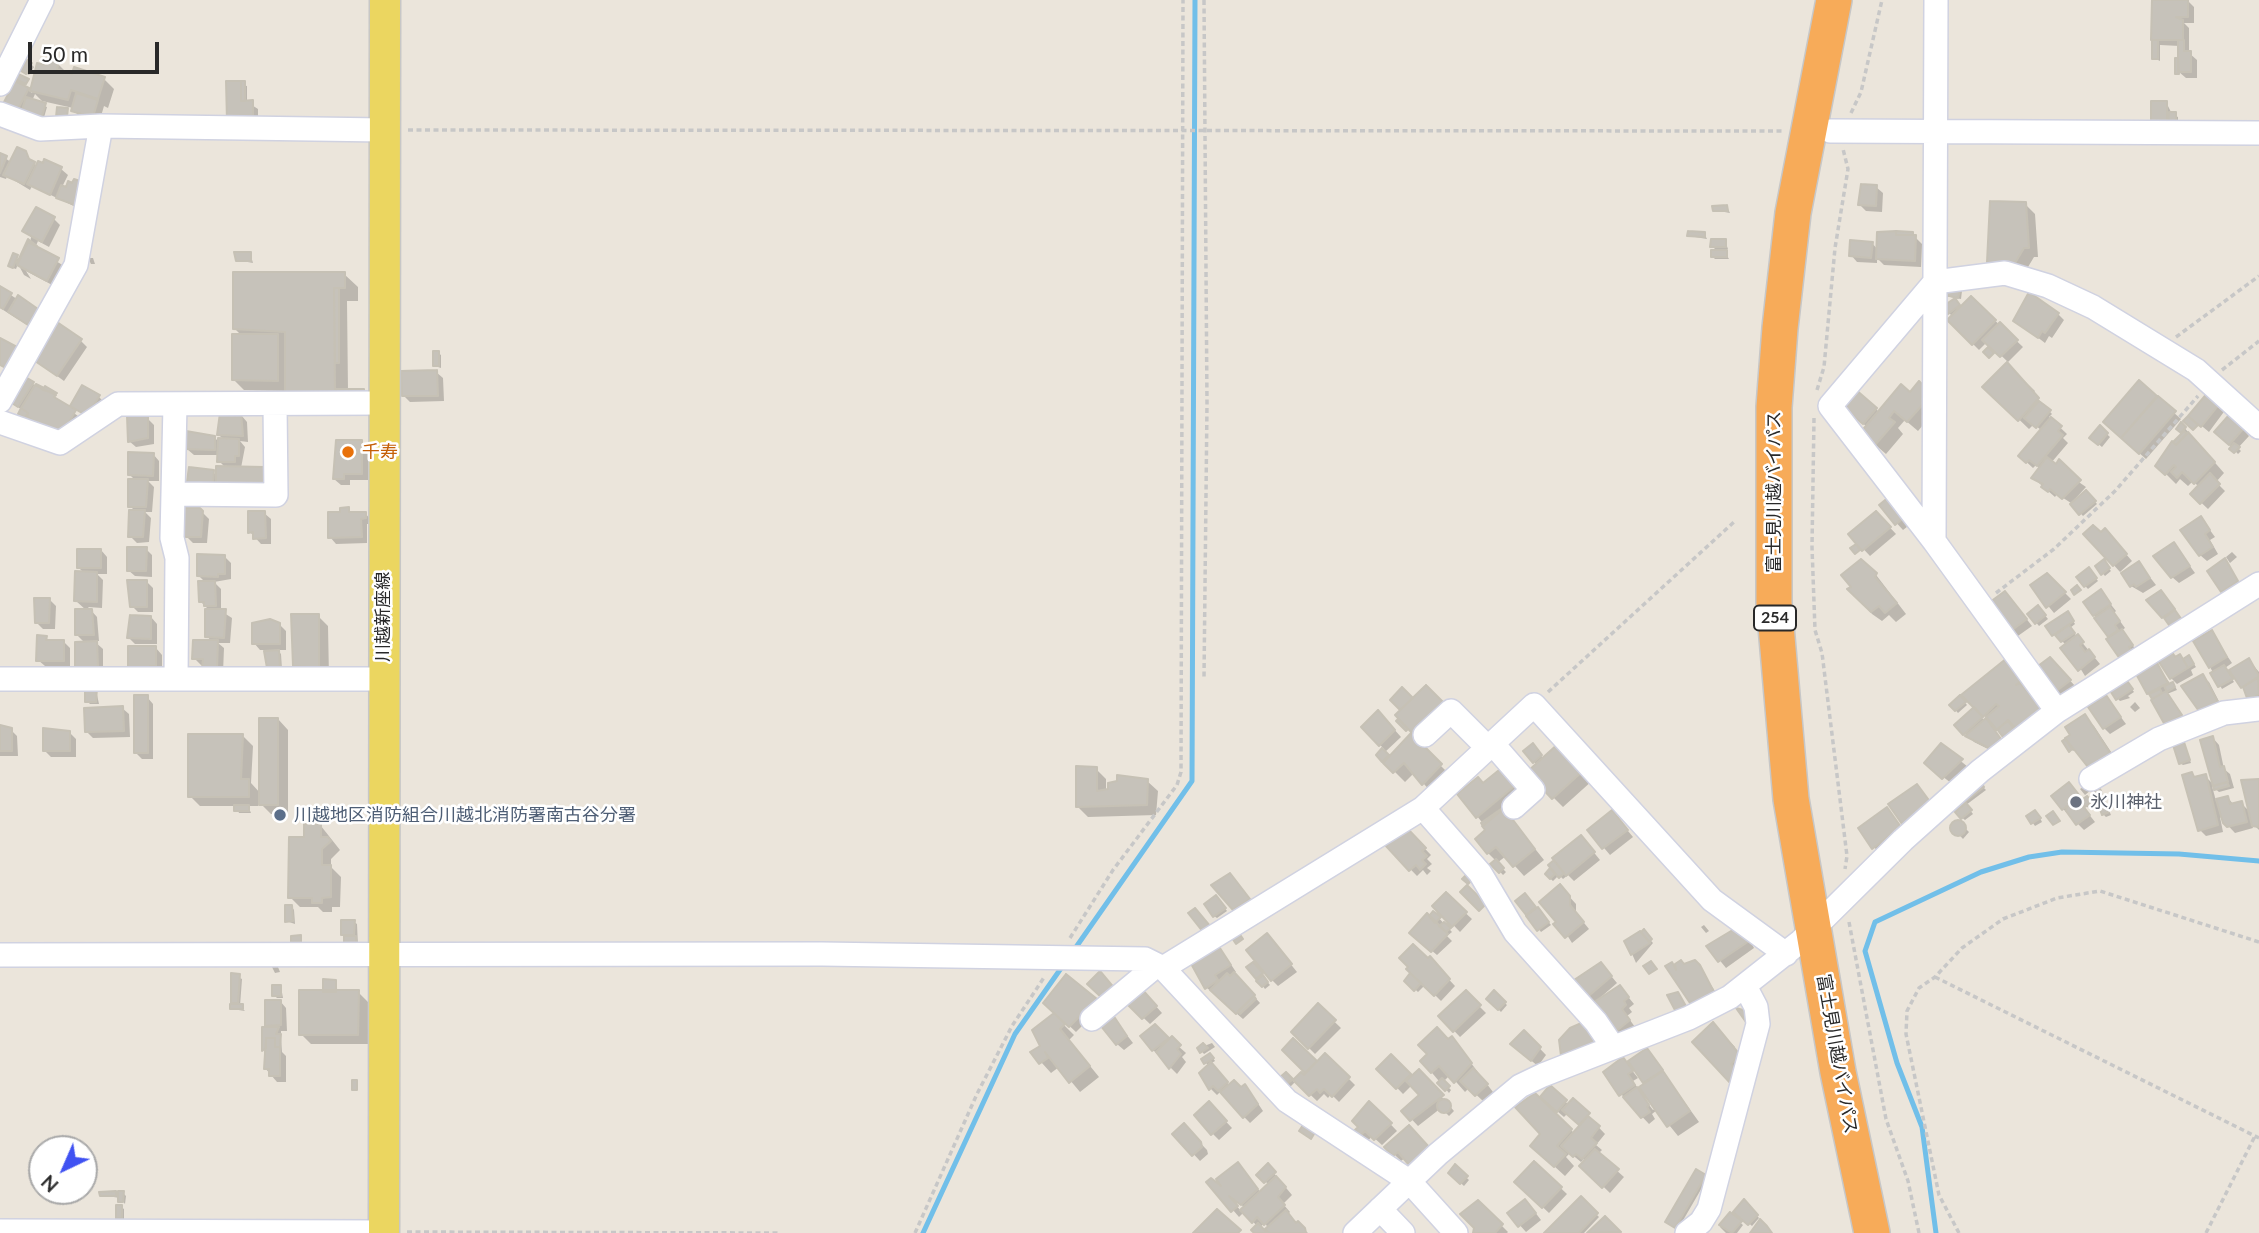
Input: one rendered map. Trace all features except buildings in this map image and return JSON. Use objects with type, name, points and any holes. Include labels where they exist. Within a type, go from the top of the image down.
[{"type":"highway","name":"富士見川越バイパス","points":[[1834,0],[1826,131],[1802,336],[1794,456],[1794,533],[1805,730],[1830,914],[1893,1233]]},
{"type":"highway","name":"富士見川越バイパス","points":[[1826,131],[1857,0]]},
{"type":"highway","name":"富士見川越バイパス","points":[[1830,914],[1838,1072],[1872,1233]]},
{"type":"main road","name":"川越新座線","points":[[384,1232],[382,956],[385,0]]},
{"type":"street","points":[[0,84],[42,0]]},
{"type":"street","points":[[1934,541],[1936,0]]},
{"type":"street","points":[[0,114],[40,129],[101,126],[384,130]]},
{"type":"street","points":[[0,401],[76,265],[101,126]]},
{"type":"street","points":[[1826,131],[2259,133]]},
{"type":"street","points":[[2057,711],[1934,541],[1830,406],[1935,282],[2005,273],[2048,286],[2093,307],[2210,382],[2259,427]]},
{"type":"street","points":[[0,422],[60,443],[118,404],[384,403]]},
{"type":"street","points":[[173,494],[276,495],[275,404]]},
{"type":"street","points":[[175,405],[172,538],[177,558],[176,679]]},
{"type":"street","points":[[1355,1233],[1488,1110],[1520,1086],[1689,1018],[1745,986],[1830,914],[1980,771],[2057,711],[2259,584]]},
{"type":"street","points":[[0,680],[383,679]]},
{"type":"street","points":[[1092,1019],[1160,966],[1423,808],[1534,705],[1712,900],[1786,954]]},
{"type":"street","points":[[2091,779],[2159,739],[2224,713],[2259,709]]},
{"type":"street","points":[[1425,735],[1451,711],[1533,790],[1514,807]]},
{"type":"street","points":[[1423,808],[1480,873],[1515,932],[1597,1022],[1613,1047]]},
{"type":"street","points":[[0,955],[822,954],[1145,959],[1160,966],[1287,1101],[1409,1181],[1456,1233]]},
{"type":"street","points":[[1700,1229],[1709,1209],[1758,1024],[1756,1007],[1745,986]]},
{"type":"street","points":[[1380,1209],[1403,1233]]},
{"type":"street","points":[[0,1231],[384,1232]]},
{"type":"path","points":[[915,1233],[977,1094],[1012,1026],[1113,870],[1177,785],[1181,772],[1183,0]]},
{"type":"path","points":[[1204,0],[1204,678]]},
{"type":"path","points":[[1826,131],[1861,92],[1882,0]]},
{"type":"path","points":[[384,130],[1826,131],[1840,141],[1848,169],[1835,248],[1824,367],[1815,398]]},
{"type":"path","points":[[2161,349],[2259,276]]},
{"type":"path","points":[[1981,605],[2054,549],[2115,491],[2210,382],[2259,341]]},
{"type":"path","points":[[1815,409],[1812,547],[1815,630],[1822,653],[1847,856],[1830,914],[1886,1119],[1908,1181],[1919,1233]]},
{"type":"path","points":[[1534,705],[1734,522]]},
{"type":"path","points":[[1959,1233],[1939,1195],[1906,1034],[1907,1011],[1919,988],[1935,977],[1962,948],[2003,919],[2057,898],[2100,891],[2259,942]]},
{"type":"path","points":[[1935,977],[2258,1136],[2206,1233]]},
{"type":"path","points":[[384,1232],[779,1233]]},
{"type":"waterway","points":[[1074,950],[1192,781],[1195,0]]},
{"type":"waterway","points":[[1936,1233],[1922,1127],[1897,1063],[1865,951],[1875,922],[1981,872],[2029,857],[2062,852],[2179,854],[2259,861]]},
{"type":"waterway","points":[[923,1233],[1015,1034],[1064,964]]},
{"type":"place","name":"千寿","points":[[348,452]]},
{"type":"place","name":"氷川神社","points":[[2076,802]]},
{"type":"place","name":"川越地区消防組合川越北消防署南古谷分署","points":[[280,815]]}]
